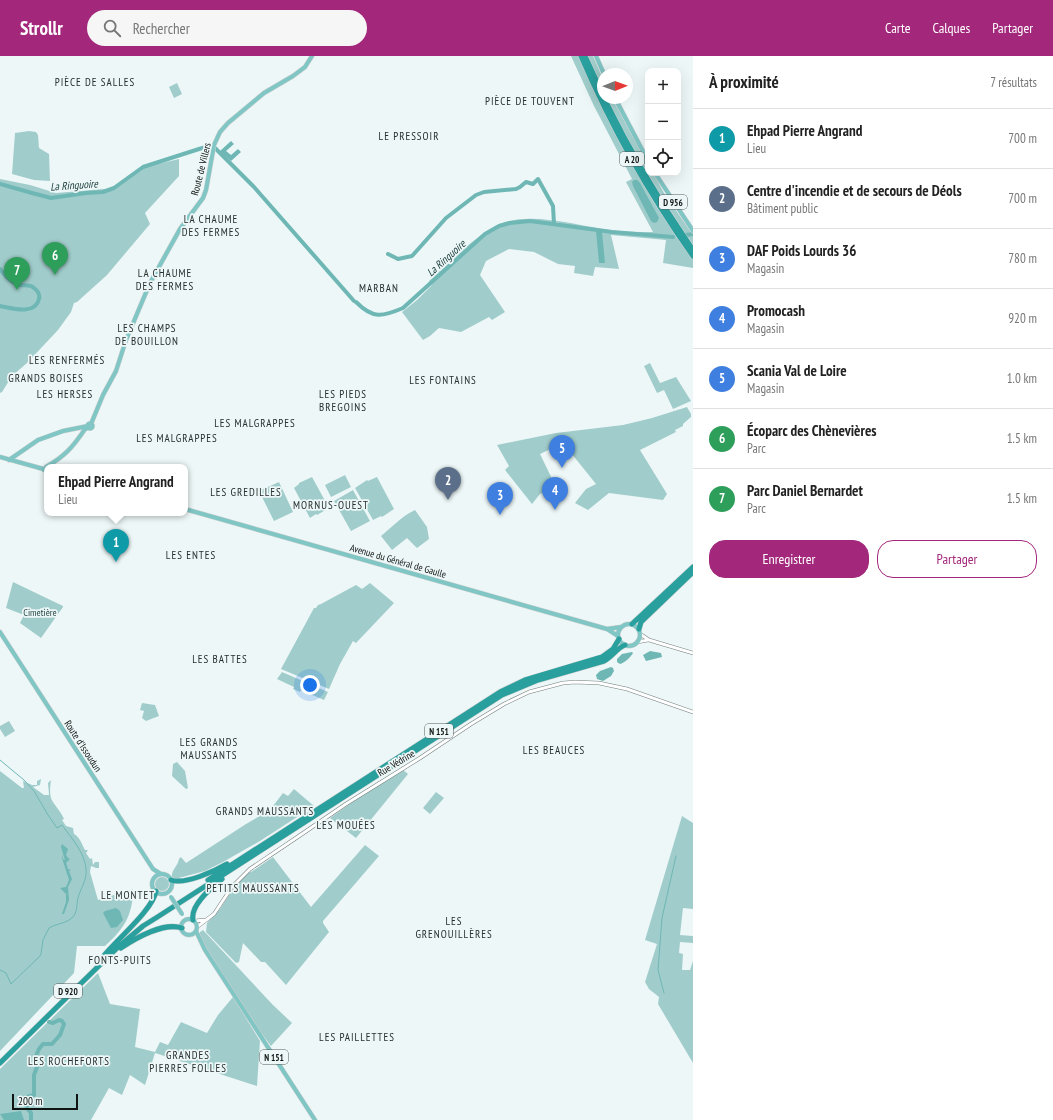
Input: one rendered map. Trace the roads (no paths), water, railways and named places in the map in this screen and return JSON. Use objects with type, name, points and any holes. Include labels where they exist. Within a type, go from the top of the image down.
[{"type":"highway","name":"A 20","points":[[581,56],[603,105],[635,165],[658,204],[693,256]]},
{"type":"highway","points":[[585,56],[597,82]]},
{"type":"highway","name":"A 20","points":[[607,104],[657,194],[693,250]]},
{"type":"highway","points":[[632,624],[693,567]]},
{"type":"highway","points":[[640,631],[641,622],[693,572]]},
{"type":"highway","name":"N 151","points":[[171,880],[175,882],[185,880],[213,871],[265,843],[500,692],[525,680],[602,657],[613,650],[619,638]]},
{"type":"highway","name":"N 151","points":[[246,860],[502,695],[515,688],[538,680],[604,662],[620,647],[625,645]]},
{"type":"highway","name":"D 920","points":[[0,1058],[127,935],[150,917],[265,843]]},
{"type":"highway","points":[[192,920],[194,909],[206,893],[246,860]]},
{"type":"highway","name":"D 920","points":[[0,1063],[97,967],[143,926],[246,860]]},
{"type":"highway","name":"D 920","points":[[102,958],[141,916],[152,902],[156,891]]},
{"type":"highway","points":[[97,967],[115,952],[140,936],[167,927],[182,925]]},
{"type":"main road","name":"Route de Villers","points":[[50,464],[73,448],[85,429],[89,426],[116,371],[126,340],[150,283],[180,229],[203,198],[218,135],[228,123],[264,93],[305,67],[312,56]]},
{"type":"main road","points":[[596,56],[601,68]]},
{"type":"main road","points":[[618,104],[645,155]]},
{"type":"main road","name":"D 956","points":[[657,176],[693,231]]},
{"type":"main road","points":[[9,460],[38,440],[89,426]]},
{"type":"main road","points":[[0,457],[44,469]]},
{"type":"main road","name":"Avenue du Général de Gaulle","points":[[188,510],[607,629],[621,628]]},
{"type":"main road","points":[[626,624],[632,624],[640,631],[637,642],[633,645],[625,645],[619,638],[621,628],[626,624]]},
{"type":"main road","name":"Avenue du Général de Gaulle","points":[[607,629],[619,638]]},
{"type":"main road","name":"Route d'Issoudun","points":[[0,632],[152,868],[154,878]]},
{"type":"main road","name":"Route d'Issoudun","points":[[152,868],[161,874]]},
{"type":"main road","points":[[171,897],[156,891],[153,884],[154,878],[161,874],[167,876],[171,880],[171,897],[182,914],[192,920],[196,929],[190,935],[184,933],[182,914]]},
{"type":"main road","points":[[164,893],[170,889]]},
{"type":"main road","points":[[182,925],[192,920]]},
{"type":"main road","name":"N 151","points":[[196,929],[204,950]]},
{"type":"main road","name":"N 151","points":[[190,935],[204,950],[315,1120]]},
{"type":"street","points":[[640,631],[649,640]]},
{"type":"street","points":[[637,642],[649,640],[693,653]]},
{"type":"street","name":"Rue Védrine","points":[[196,929],[214,914],[235,884],[250,869],[346,804],[415,762],[471,724],[504,704],[529,692],[562,683],[599,683],[627,689],[693,712]]},
{"type":"street","points":[[192,920],[205,920]]},
{"type":"waterway","name":"La Ringuoire","points":[[0,184],[51,198],[103,192],[114,188],[143,167],[206,147],[213,148]]},
{"type":"waterway","name":"La Ringuoire","points":[[215,148],[254,187],[354,301]]},
{"type":"waterway","name":"La Ringuoire","points":[[388,254],[398,259],[412,256],[446,218],[476,195],[484,192],[516,189],[526,182],[533,184],[538,179],[553,206],[554,224]]},
{"type":"waterway","name":"La Ringuoire","points":[[356,302],[362,308],[378,315],[383,315],[403,308],[485,234],[499,226],[510,223],[530,221],[612,232],[673,237]]},
{"type":"waterway","name":"La Ringuoire","points":[[686,235],[693,234]]},
{"type":"waterway","points":[[0,269],[13,283],[32,287],[38,292],[39,295],[37,304],[33,308],[22,310],[0,306]]},
{"type":"waterway","points":[[0,760],[24,780],[34,791],[57,828],[62,825],[75,842],[82,855],[86,868],[85,881],[78,898],[74,916],[67,921],[49,928],[43,940],[40,956],[11,984],[6,973],[0,970]]},
{"type":"waterway","points":[[664,993],[658,970],[662,918],[676,856]]},
{"type":"waterway","points":[[31,1120],[31,1113],[27,1108],[24,1098],[34,1095],[34,1075],[38,1064],[36,1056],[43,1044],[52,1044],[60,1035],[64,1024],[59,1020],[53,1023],[49,1022]]},
{"type":"place","name":"Écoparc des Chènevières","points":[[55,275]]},
{"type":"place","name":"Parc Daniel Bernardet","points":[[17,290]]},
{"type":"place","name":"Scania Val de Loire","points":[[562,468]]},
{"type":"place","name":"Centre d'incendie et de secours de Déols","points":[[448,500]]},
{"type":"place","name":"Promocash","points":[[555,510]]},
{"type":"place","name":"DAF Poids Lourds 36","points":[[500,515]]},
{"type":"place","name":"Ehpad Pierre Angrand","points":[[116,562]]},
{"type":"district","name":"PIÈCE DE SALLES","points":[[95,82]]},
{"type":"district","name":"PIÈCE DE TOUVENT","points":[[530,101]]},
{"type":"district","name":"LE PRESSOIR","points":[[409,136]]},
{"type":"district","name":"LA CHAUME DES FERMES","points":[[211,225]]},
{"type":"district","name":"LA CHAUME DES FERMES","points":[[165,279]]},
{"type":"district","name":"MARBAN","points":[[379,288]]},
{"type":"district","name":"LES CHAMPS DE BOUILLON","points":[[147,334]]},
{"type":"district","name":"LES RENFERMÉS","points":[[67,360]]},
{"type":"district","name":"GRANDS BOISES","points":[[46,378]]},
{"type":"district","name":"LES FONTAINS","points":[[443,380]]},
{"type":"district","name":"LES HERSES","points":[[65,394]]},
{"type":"district","name":"LES PIEDS BREGOINS","points":[[343,400]]},
{"type":"district","name":"LES MALGRAPPES","points":[[255,423]]},
{"type":"district","name":"LES MALGRAPPES","points":[[177,438]]},
{"type":"district","name":"LES GREDILLES","points":[[246,492]]},
{"type":"district","name":"MORNUS-OUEST","points":[[331,505]]},
{"type":"district","name":"LES ENTES","points":[[191,555]]},
{"type":"district","name":"LES BATTES","points":[[220,659]]},
{"type":"district","name":"LES GRANDS MAUSSANTS","points":[[209,748]]},
{"type":"district","name":"LES BEAUCES","points":[[554,750]]},
{"type":"district","name":"GRANDS MAUSSANTS","points":[[265,811]]},
{"type":"district","name":"LES MOUÉES","points":[[346,825]]},
{"type":"district","name":"PETITS MAUSSANTS","points":[[253,888]]},
{"type":"district","name":"LE MONTET","points":[[128,895]]},
{"type":"district","name":"LES GRENOUILLÈRES","points":[[454,927]]},
{"type":"district","name":"FONTS-PUITS","points":[[120,960]]},
{"type":"district","name":"LES PAILLETTES","points":[[357,1037]]},
{"type":"district","name":"LES ROCHEFORTS","points":[[69,1061]]},
{"type":"district","name":"GRANDES PIERRES FOLLES","points":[[188,1061]]},
{"type":"park label","name":"Cimetière","points":[[40,612]]}]
